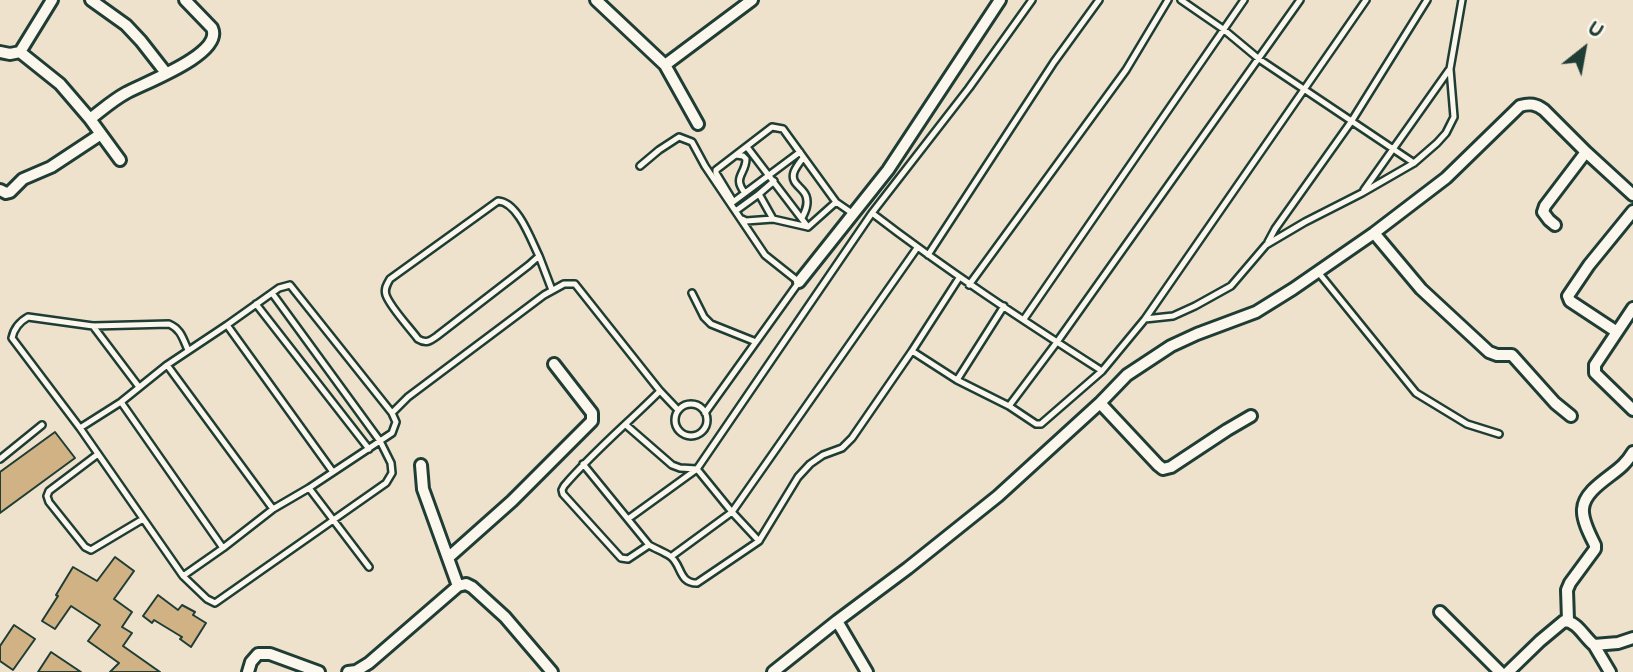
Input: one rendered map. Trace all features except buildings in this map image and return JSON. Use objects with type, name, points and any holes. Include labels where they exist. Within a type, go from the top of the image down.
[{"type":"street","points":[[0,52],[20,52],[52,0]]},
{"type":"street","points":[[91,0],[126,25],[166,73]]},
{"type":"street","points":[[596,0],[665,65],[698,124]]},
{"type":"street","points":[[665,65],[752,0]]},
{"type":"street","points":[[799,282],[888,170],[1000,0]]},
{"type":"street","points":[[90,119],[127,92],[193,60],[208,46],[215,33],[194,2]]},
{"type":"street","points":[[20,52],[60,84],[120,160]]},
{"type":"street","points":[[773,672],[999,496],[1127,375],[1171,345],[1256,312],[1318,272],[1446,178],[1520,106],[1530,103],[1538,106],[1633,195]]},
{"type":"street","points":[[0,190],[10,192],[23,180],[74,154],[101,134]]},
{"type":"street","points":[[1555,225],[1543,212],[1545,206],[1586,152]]},
{"type":"street","points":[[1617,332],[1570,301],[1568,296],[1589,265],[1633,211]]},
{"type":"street","points":[[1374,233],[1431,298],[1489,352],[1511,355],[1555,403],[1572,416]]},
{"type":"street","points":[[1633,308],[1594,369],[1633,410]]},
{"type":"street","points":[[449,557],[512,501],[592,421],[592,413],[554,364]]},
{"type":"street","points":[[1100,403],[1163,469],[1171,467],[1251,416]]},
{"type":"street","points":[[1568,620],[1567,590],[1595,549],[1583,514],[1585,499],[1633,453]]},
{"type":"street","points":[[421,465],[423,489],[458,586]]},
{"type":"street","points":[[348,672],[356,671],[369,663],[458,586],[466,584],[505,617],[552,672]]},
{"type":"street","points":[[1440,612],[1500,672]]},
{"type":"street","points":[[1568,620],[1594,645],[1610,672]]},
{"type":"street","points":[[1508,672],[1557,626],[1568,620]]},
{"type":"street","points":[[837,621],[867,672]]},
{"type":"street","points":[[1594,645],[1618,643],[1633,638]]},
{"type":"street","points":[[248,672],[251,662],[258,654],[270,654],[319,672]]},
{"type":"lane","points":[[628,519],[697,469],[872,213],[969,88],[1032,0]]},
{"type":"lane","points":[[928,255],[1054,62],[1099,0]]},
{"type":"lane","points":[[969,285],[1126,70],[1168,0]]},
{"type":"lane","points":[[1181,0],[1223,29],[1259,59],[1415,163]]},
{"type":"lane","points":[[1024,319],[1244,0]]},
{"type":"lane","points":[[1009,406],[1300,0]]},
{"type":"lane","points":[[912,351],[957,380],[1009,406],[1039,425],[1102,371],[1145,319],[1366,0]]},
{"type":"lane","points":[[1145,319],[1173,316],[1231,286],[1266,245],[1351,122],[1427,0]]},
{"type":"lane","points":[[1266,245],[1415,163],[1446,133],[1454,117],[1450,69],[1462,0]]},
{"type":"lane","points":[[1362,193],[1450,69]]},
{"type":"lane","points":[[808,227],[772,219],[743,220],[716,170],[772,127],[777,127],[783,129],[836,202],[853,214]]},
{"type":"lane","points":[[640,166],[679,137],[692,142],[761,250],[769,260],[799,282],[705,413]]},
{"type":"lane","points":[[747,147],[808,227]]},
{"type":"lane","points":[[736,155],[743,156],[747,163],[739,183],[745,192]]},
{"type":"lane","points":[[733,202],[769,174],[802,155]]},
{"type":"lane","points":[[802,155],[793,177],[807,197],[802,218]]},
{"type":"lane","points":[[737,210],[774,181]]},
{"type":"lane","points":[[759,194],[772,219]]},
{"type":"lane","points":[[539,256],[429,342],[418,339],[386,294],[390,279],[498,201],[512,206],[539,256],[552,290]]},
{"type":"lane","points":[[808,227],[836,202]]},
{"type":"lane","points":[[872,213],[969,285],[1102,371]]},
{"type":"lane","points":[[672,556],[732,512],[917,248]]},
{"type":"lane","points":[[1318,272],[1416,393],[1467,425],[1499,433]]},
{"type":"lane","points":[[583,464],[649,545],[672,556],[686,581],[696,583],[759,541],[799,477],[817,459],[842,448],[852,438],[959,278]]},
{"type":"lane","points":[[392,413],[439,372],[564,284],[575,285],[678,410]]},
{"type":"lane","points":[[80,428],[121,402],[167,365],[271,293],[290,285],[392,413],[396,422],[392,433],[273,509],[183,576]]},
{"type":"lane","points":[[188,350],[181,333],[169,324],[93,327],[28,317],[18,324],[12,338],[80,428],[183,576],[206,599],[215,603],[391,478],[393,473],[380,441],[271,293]]},
{"type":"lane","points":[[692,293],[704,317],[711,324],[757,342]]},
{"type":"lane","points":[[256,304],[369,449]]},
{"type":"lane","points":[[957,380],[1004,306]]},
{"type":"lane","points":[[226,326],[332,472]]},
{"type":"lane","points":[[93,327],[139,387]]},
{"type":"lane","points":[[167,365],[273,509]]},
{"type":"lane","points":[[649,545],[628,559],[621,558],[562,490],[583,464],[660,391]]},
{"type":"lane","points":[[121,402],[223,548]]},
{"type":"lane","points":[[692,404],[697,406],[705,413],[705,427],[698,434],[684,435],[677,428],[675,419],[678,410],[692,404]]},
{"type":"lane","points":[[0,459],[42,425]]},
{"type":"lane","points":[[626,425],[671,465],[697,469],[759,541]]},
{"type":"lane","points":[[98,454],[49,491],[49,502],[85,547],[91,550],[143,519]]},
{"type":"lane","points":[[309,488],[369,567]]}]
